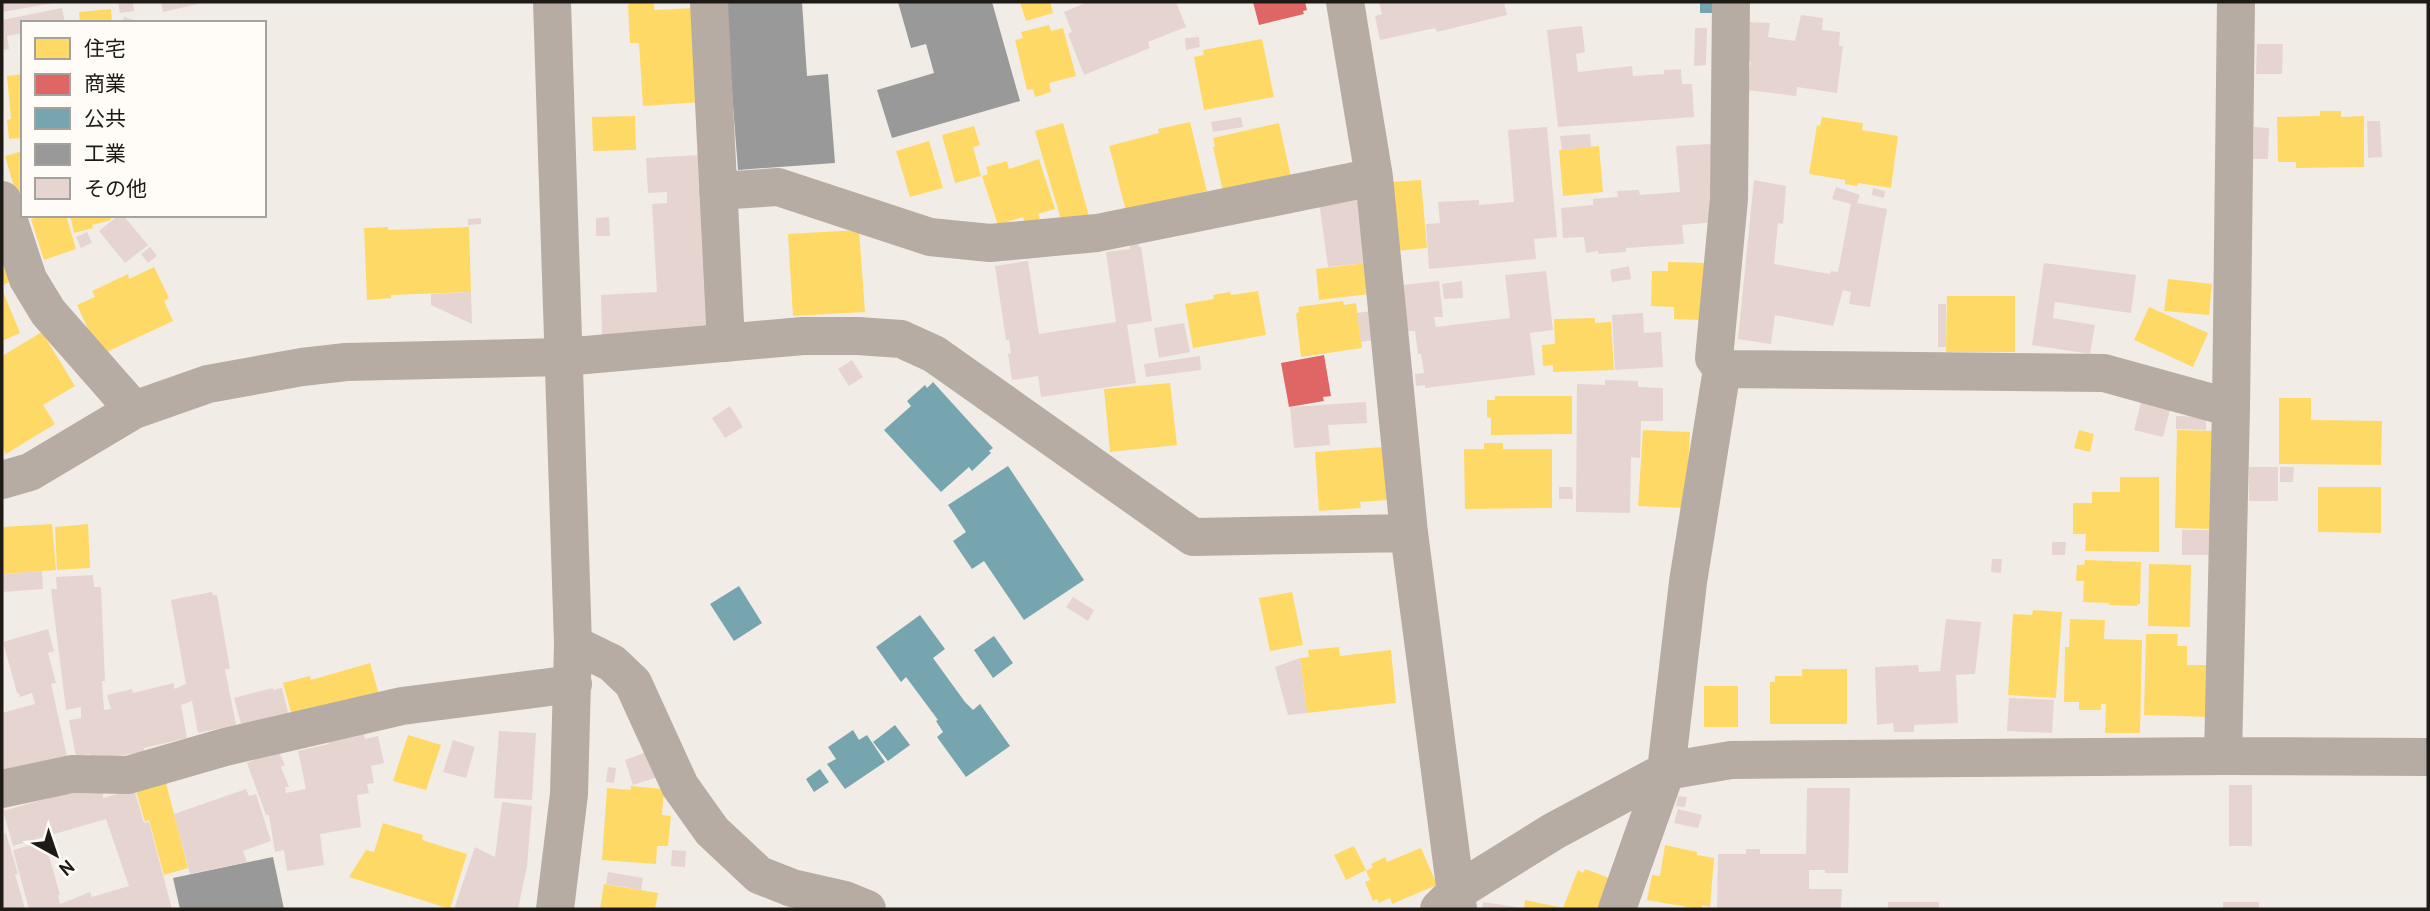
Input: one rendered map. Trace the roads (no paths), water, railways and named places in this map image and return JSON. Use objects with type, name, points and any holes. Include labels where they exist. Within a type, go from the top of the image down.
[{"type":"street","points":[[552,2],[573,644],[569,794],[555,909]]},
{"type":"street","points":[[709,2],[726,343]]},
{"type":"street","points":[[1345,2],[1374,177],[1409,533],[1451,904],[1554,831],[1666,771],[1731,760],[2223,755],[2428,757]]},
{"type":"street","points":[[1617,909],[1666,771],[1688,582],[1722,369],[1714,358],[1729,199],[1731,2]]},
{"type":"street","points":[[2223,755],[2236,2]]},
{"type":"street","points":[[718,191],[778,187],[930,237],[990,243],[1097,233],[1374,177]]},
{"type":"street","points":[[2,200],[28,279],[41,301],[134,410]]},
{"type":"street","points":[[2,480],[30,472],[134,410],[208,384],[346,362],[563,357],[803,336],[858,336],[901,339],[934,354],[1193,537],[1409,533]]},
{"type":"street","points":[[1722,369],[2104,373],[2231,408]]},
{"type":"street","points":[[573,644],[612,663],[632,683],[680,786],[712,831],[759,875],[792,888],[845,900],[867,909]]},
{"type":"street","points":[[2,789],[72,774],[128,775],[225,747],[402,706],[572,684]]}]
